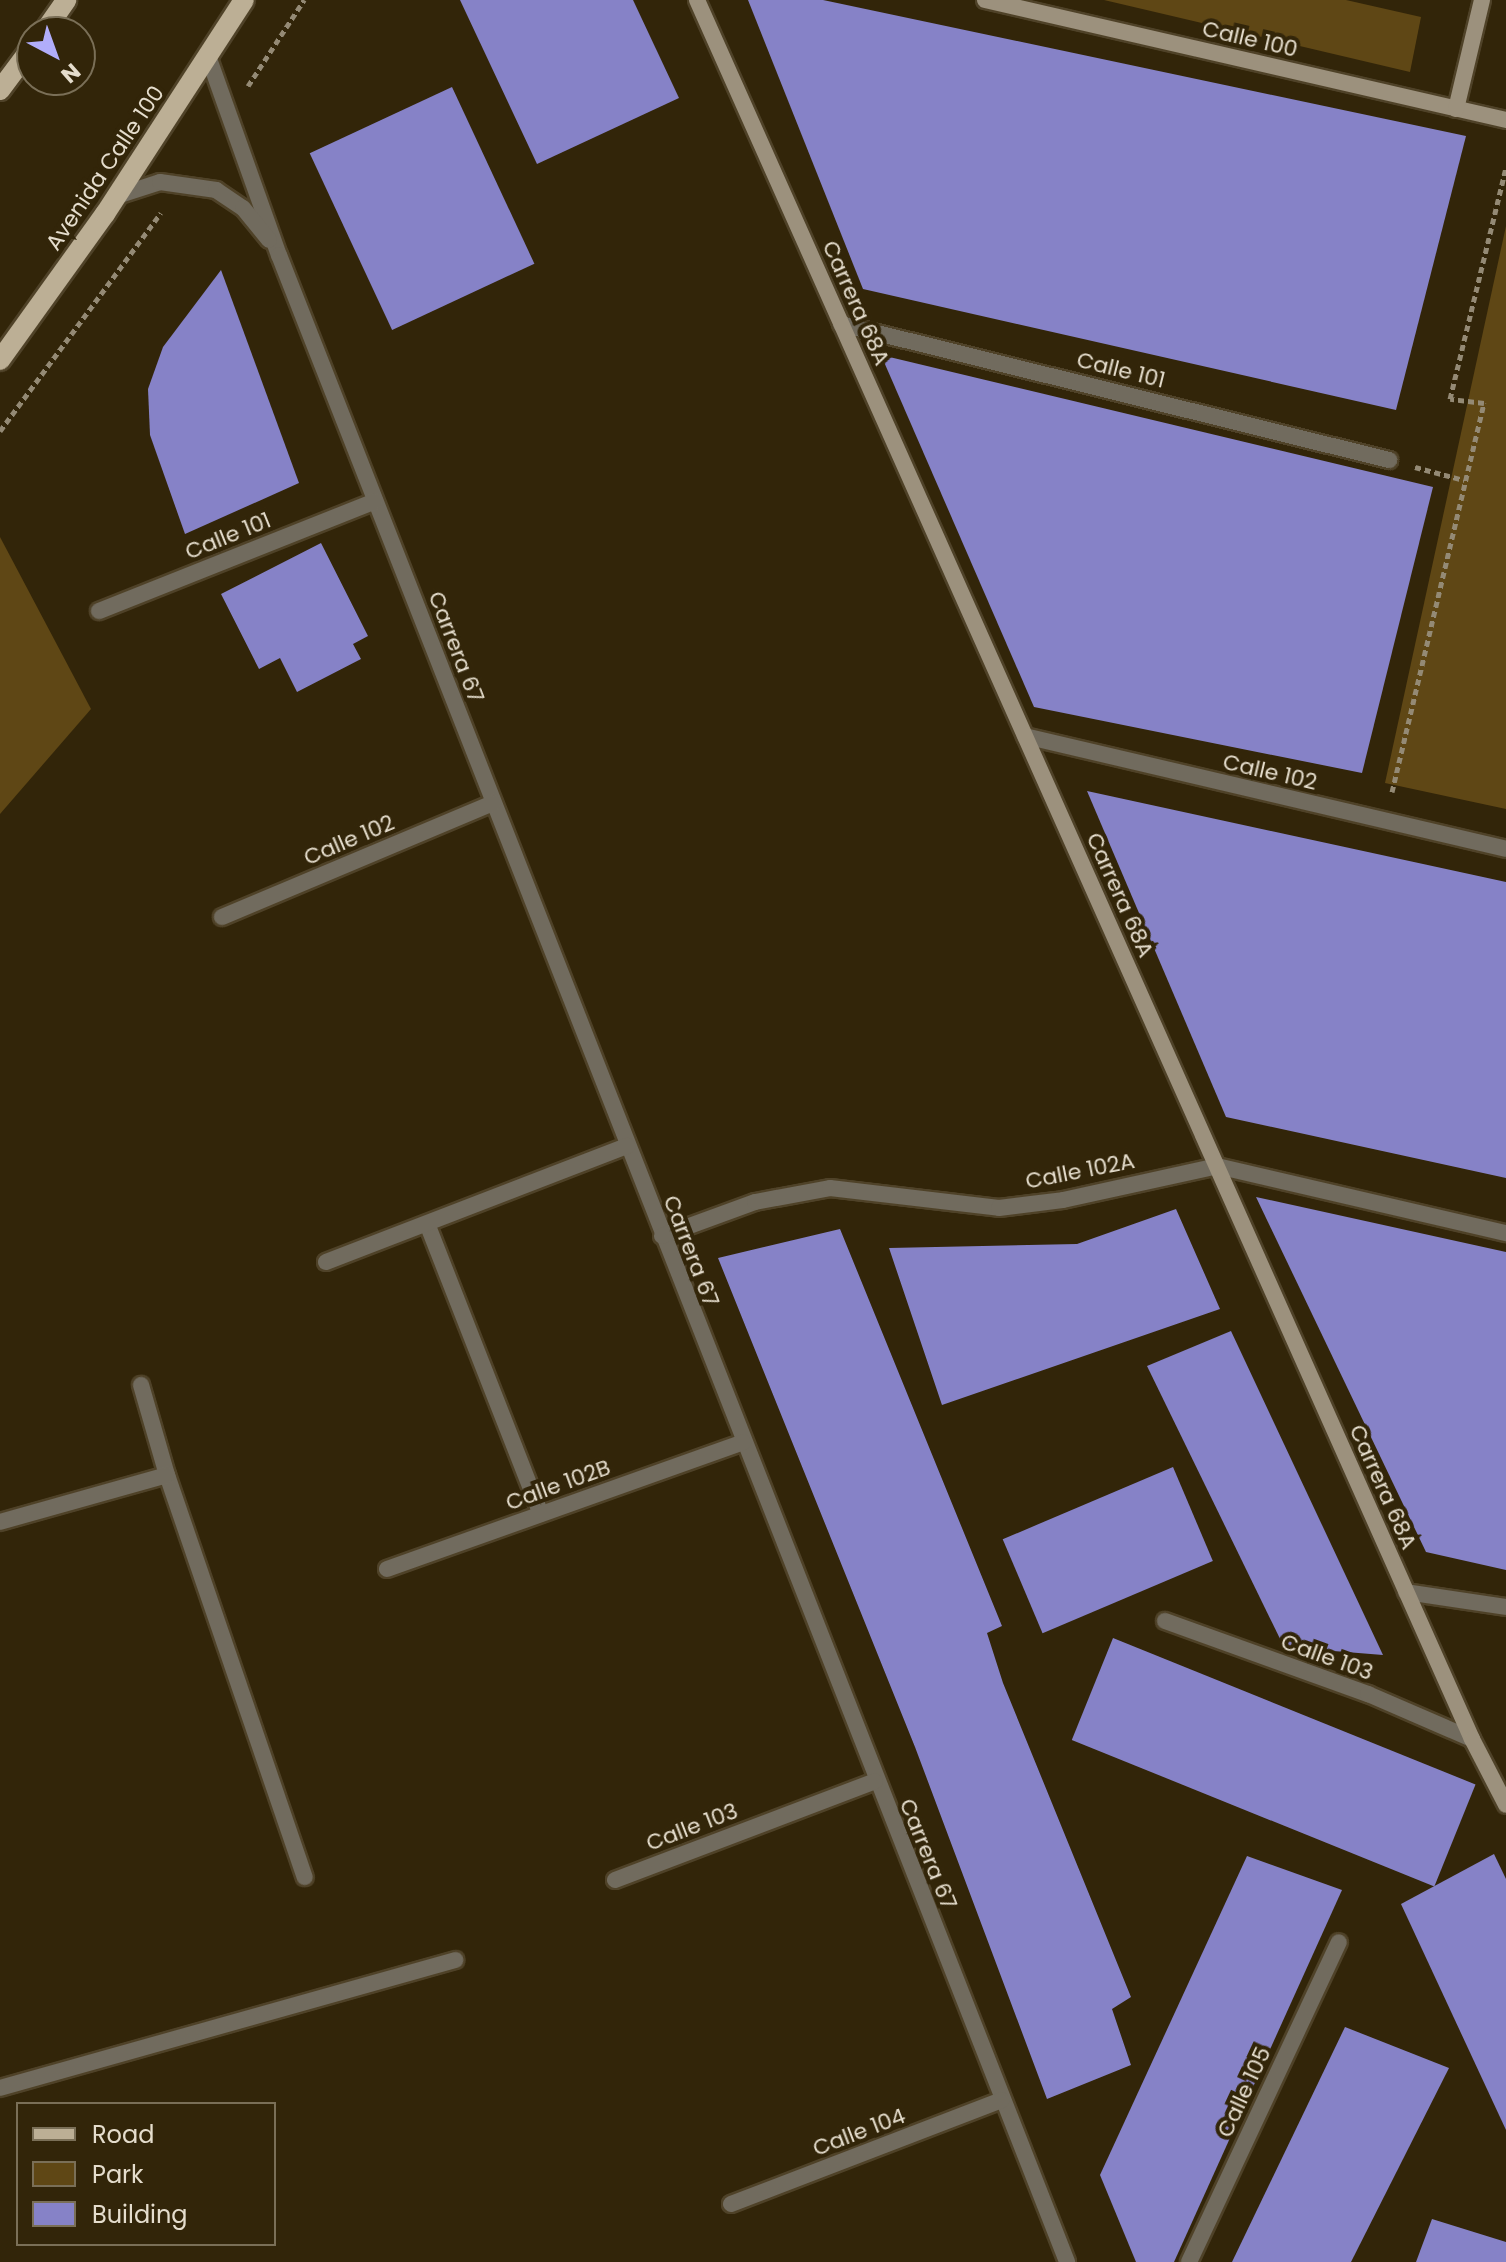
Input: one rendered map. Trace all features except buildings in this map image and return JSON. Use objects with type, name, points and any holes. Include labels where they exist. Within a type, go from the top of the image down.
[{"type":"main road","name":"Avenida Calle 100","points":[[0,360],[116,196],[244,0]]},
{"type":"main road","points":[[1,88],[16,68]]},
{"type":"street","name":"Carrera 68A","points":[[697,0],[1406,1592],[1472,1739],[1506,1805]]},
{"type":"street","name":"Calle 100","points":[[985,0],[1506,120]]},
{"type":"street","points":[[1456,109],[1482,0]]},
{"type":"street","name":"Carrera 67","points":[[208,56],[279,255],[875,1781],[1067,2262]]},
{"type":"street","name":"Carrera 67","points":[[116,196],[160,182],[216,190],[243,208],[279,255]]},
{"type":"street","name":"Calle 101","points":[[841,324],[1389,460]]},
{"type":"street","name":"Calle 101","points":[[99,611],[375,501]]},
{"type":"street","name":"Calle 102","points":[[1025,736],[1506,849]]},
{"type":"street","name":"Calle 102","points":[[222,917],[493,803]]},
{"type":"street","points":[[326,1262],[428,1226],[627,1146]]},
{"type":"street","name":"Calle 102A","points":[[662,1236],[755,1202],[830,1188],[999,1208],[1063,1200],[1217,1166],[1506,1233]]},
{"type":"street","points":[[428,1226],[541,1514]]},
{"type":"street","points":[[141,1385],[167,1475],[305,1877]]},
{"type":"street","name":"Calle 102B","points":[[387,1569],[743,1442]]},
{"type":"street","points":[[0,1522],[167,1475]]},
{"type":"street","points":[[1406,1592],[1506,1607]]},
{"type":"street","name":"Calle 103","points":[[1165,1621],[1368,1694],[1472,1739]]},
{"type":"street","name":"Calle 103","points":[[615,1880],[875,1781]]},
{"type":"street","name":"Calle 105","points":[[1189,2262],[1339,1942]]},
{"type":"street","points":[[0,2088],[455,1960]]},
{"type":"street","name":"Calle 104","points":[[731,2204],[1002,2100]]},
{"type":"path","points":[[271,53],[304,0]]},
{"type":"path","points":[[1406,796],[1392,793],[1484,403],[1450,399],[1506,168]]},
{"type":"path","points":[[0,431],[144,238]]},
{"type":"path","points":[[1389,460],[1464,480]]},
{"type":"green space","points":[[1104,0],[1346,0],[1421,17],[1410,72]]},
{"type":"green space","points":[[1506,226],[1506,809],[1385,783]]},
{"type":"green space","points":[[0,537],[91,709],[0,814]]}]
